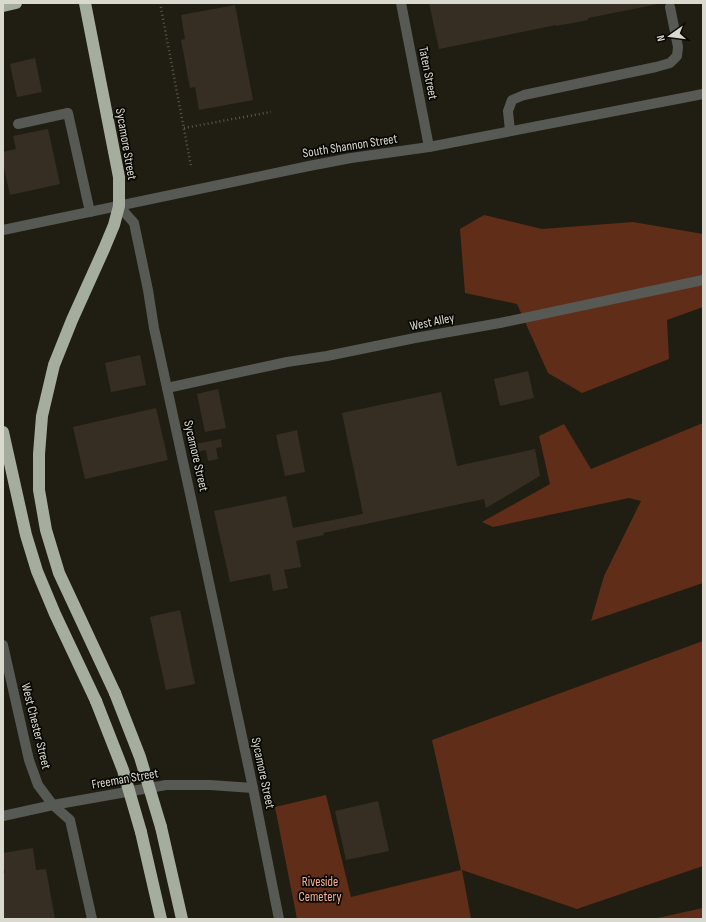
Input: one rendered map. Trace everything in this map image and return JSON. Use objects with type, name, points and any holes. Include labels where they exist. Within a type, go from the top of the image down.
[{"type":"highway","points":[[3,6],[16,3]]},
{"type":"highway","name":"Sycamore Street","points":[[85,3],[119,177],[119,206]]},
{"type":"highway","points":[[119,206],[114,224],[104,249],[72,320],[54,365],[42,416],[39,454],[39,490],[46,530],[59,573],[114,692],[140,757],[161,827],[182,919]]},
{"type":"highway","points":[[3,432],[26,535],[37,571],[55,614],[96,701],[123,770],[141,832],[161,919]]},
{"type":"street","name":"Taten Street","points":[[401,3],[429,147]]},
{"type":"street","points":[[510,131],[508,111],[512,100],[524,95],[670,63],[677,56],[678,47],[670,7]]},
{"type":"street","name":"South Shannon Street","points":[[3,230],[309,166],[351,158],[429,147],[703,94]]},
{"type":"street","points":[[18,124],[68,113],[90,212]]},
{"type":"street","name":"Sycamore Street","points":[[119,206],[134,223],[166,388],[192,503],[279,919]]},
{"type":"street","name":"West Alley","points":[[166,388],[287,362],[327,356],[500,322],[703,280]]},
{"type":"street","name":"West Chester Street","points":[[3,645],[29,760],[38,785],[53,805],[70,820],[92,919]]},
{"type":"street","name":"Freeman Street","points":[[3,816],[53,805],[166,785],[210,785],[252,788]]},
{"type":"path","points":[[164,3],[160,3],[191,166]]},
{"type":"path","points":[[184,128],[271,112]]},
{"type":"green space","points":[[484,215],[542,229],[633,222],[703,234],[703,307],[667,320],[669,359],[582,393],[548,373],[517,304],[465,293],[460,229]]},
{"type":"green space","points":[[703,423],[703,583],[591,621],[604,576],[641,501],[629,498],[493,527],[482,522],[550,484],[539,436],[564,424],[591,469]]},
{"type":"green space","name":"Riveside Cemetery","points":[[703,641],[703,866],[577,909],[462,870],[471,919],[297,919],[275,807],[326,795],[351,897],[461,870],[432,740]]},
{"type":"green space","points":[[703,908],[703,919],[653,919]]},
{"type":"building","points":[[429,3],[658,4],[588,18],[588,20],[556,25],[439,49]]},
{"type":"building","points":[[235,5],[253,100],[199,110],[195,87],[190,88],[181,40],[185,39],[181,15]]},
{"type":"building","points":[[35,58],[42,92],[17,97],[10,64]]},
{"type":"building","points":[[48,129],[60,184],[10,195],[3,163],[3,152],[16,149],[13,136]]},
{"type":"building","points":[[140,355],[146,385],[111,392],[105,363]]},
{"type":"building","points":[[528,371],[534,398],[500,406],[494,379]]},
{"type":"building","points":[[218,389],[226,428],[205,432],[197,394]]},
{"type":"building","points":[[441,392],[457,466],[535,449],[540,476],[486,508],[484,499],[323,533],[324,535],[296,541],[301,567],[284,570],[288,588],[273,591],[270,574],[230,582],[214,511],[286,496],[293,528],[363,514],[342,413]]},
{"type":"building","points":[[156,408],[168,460],[85,479],[73,427]]},
{"type":"building","points":[[297,430],[305,472],[285,476],[276,435]]},
{"type":"building","points":[[221,439],[222,447],[216,448],[218,459],[208,461],[206,450],[197,452],[196,444]]},
{"type":"building","points":[[180,610],[195,684],[166,690],[150,617]]},
{"type":"building","points":[[378,801],[389,851],[346,860],[335,811]]},
{"type":"building","points":[[33,848],[36,870],[46,869],[55,919],[3,919],[3,873],[5,873],[3,853]]}]
